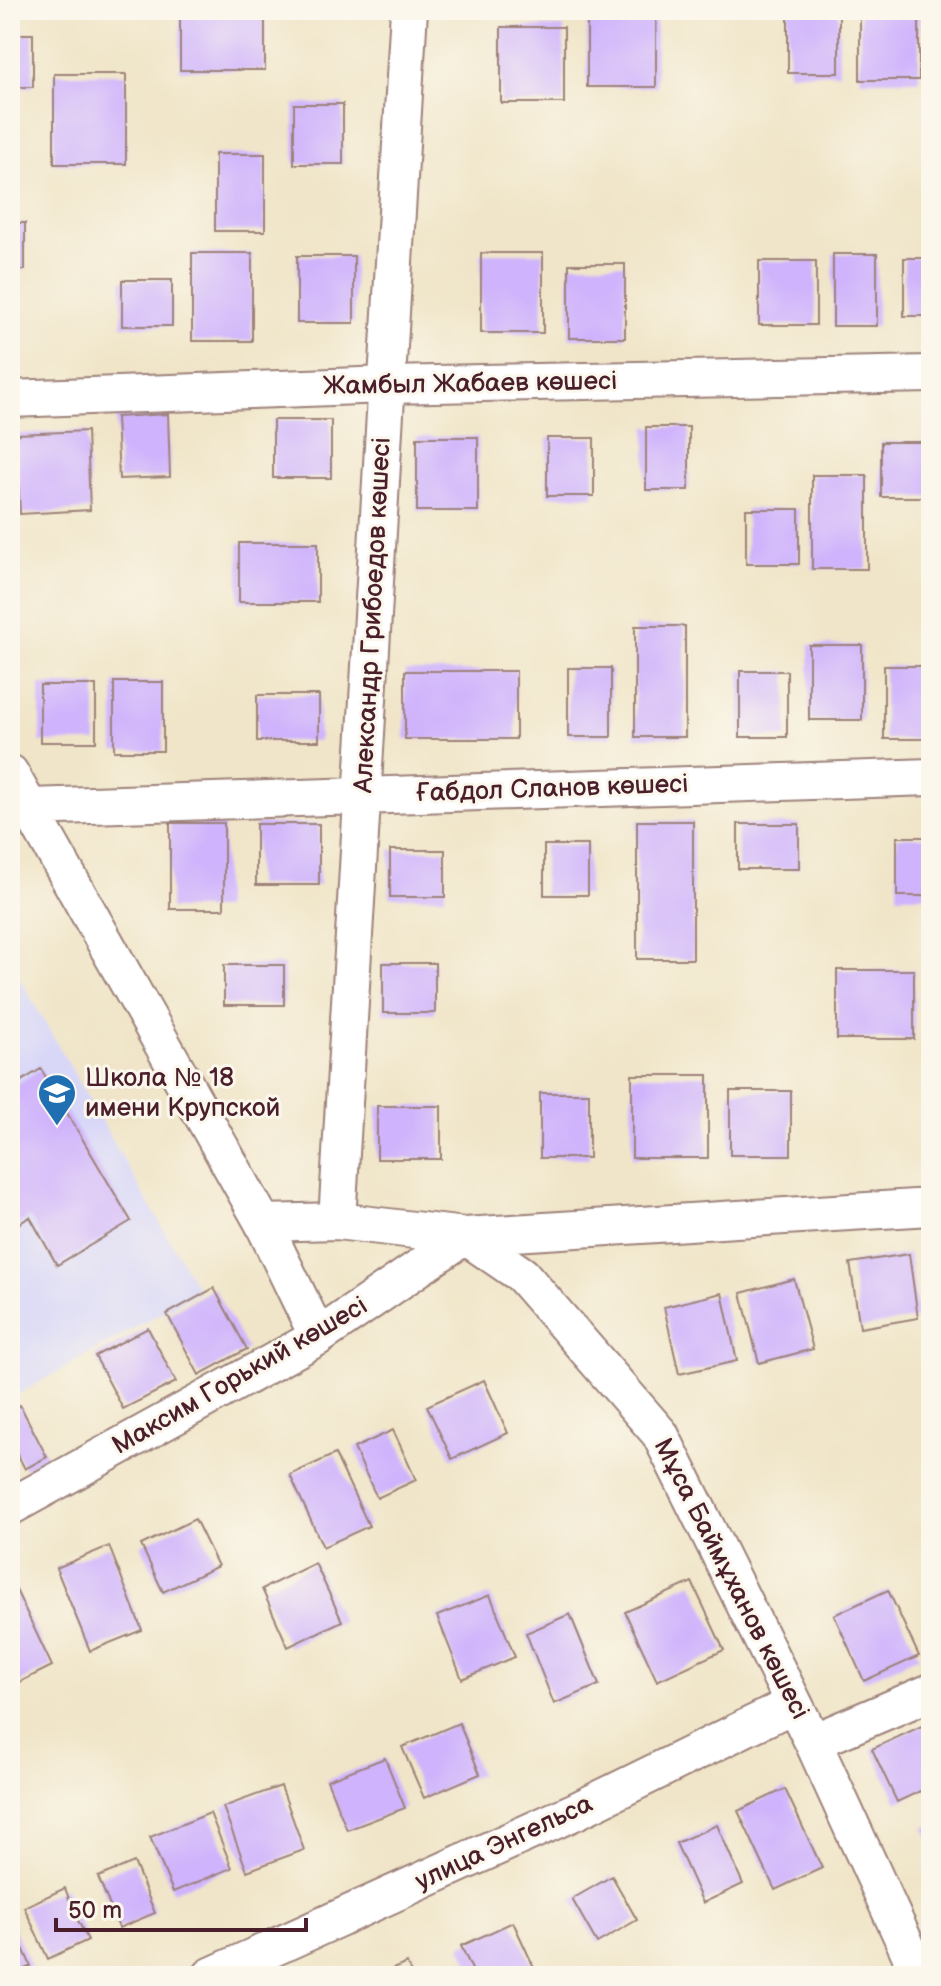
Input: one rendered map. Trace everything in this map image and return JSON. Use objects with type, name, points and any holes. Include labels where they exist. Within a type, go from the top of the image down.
[{"type":"street","name":"Александр Грибоедов көшесі","points":[[337,1221],[409,10]]},
{"type":"street","name":"Жамбыл Жабаев көшесі","points":[[10,399],[387,385],[931,374]]},
{"type":"street","points":[[10,773],[263,1223],[318,1337]]},
{"type":"street","name":"Ғабдол Сланов көшесі","points":[[30,807],[931,777]]},
{"type":"street","points":[[263,1223],[337,1221],[465,1236],[931,1207]]},
{"type":"street","name":"Максим Горький көшесі","points":[[10,1507],[318,1337],[465,1236]]},
{"type":"street","name":"Мұса Баймұханов көшесі","points":[[465,1236],[522,1275],[660,1434],[813,1742],[920,1976]]},
{"type":"street","points":[[813,1742],[931,1692]]},
{"type":"street","name":"улица Энгельса","points":[[211,1976],[576,1811],[794,1704]]},
{"type":"shaded area","name":"Школа № 18 имени Крупской","points":[[10,962],[199,1291],[10,1399]]},
{"type":"building","points":[[180,10],[265,10],[265,70],[180,70]]},
{"type":"building","points":[[788,10],[839,10],[839,73],[788,73]]},
{"type":"building","points":[[860,10],[919,10],[919,80],[860,80]]},
{"type":"building","points":[[587,14],[656,14],[656,87],[587,87]]},
{"type":"building","points":[[501,27],[564,27],[564,103],[501,103]]},
{"type":"building","points":[[10,34],[33,34],[33,87],[10,87]]},
{"type":"building","points":[[54,74],[126,74],[126,164],[54,164]]},
{"type":"building","points":[[294,104],[343,104],[343,164],[294,164]]},
{"type":"building","points":[[215,154],[265,154],[265,231],[215,231]]},
{"type":"building","points":[[10,223],[25,223],[25,270],[10,270]]},
{"type":"building","points":[[192,253],[252,253],[252,341],[192,341]]},
{"type":"building","points":[[481,253],[543,253],[543,333],[481,333]]},
{"type":"building","points":[[833,254],[877,254],[877,326],[833,326]]},
{"type":"building","points":[[297,256],[354,256],[354,323],[297,323]]},
{"type":"building","points":[[904,258],[931,258],[931,316],[904,316]]},
{"type":"building","points":[[759,261],[816,261],[816,325],[759,325]]},
{"type":"building","points":[[569,264],[625,264],[625,338],[569,338]]},
{"type":"building","points":[[122,280],[172,280],[172,326],[122,326]]},
{"type":"building","points":[[168,414],[170,477],[119,479],[116,417]]},
{"type":"building","points":[[273,420],[331,420],[331,478],[273,478]]},
{"type":"building","points":[[646,427],[689,427],[689,490],[646,490]]},
{"type":"building","points":[[87,431],[90,510],[20,514],[16,434]]},
{"type":"building","points":[[417,437],[478,437],[478,511],[417,511]]},
{"type":"building","points":[[547,438],[594,438],[594,496],[547,496]]},
{"type":"building","points":[[881,442],[931,442],[931,497],[881,497]]},
{"type":"building","points":[[812,475],[867,475],[867,569],[812,569]]},
{"type":"building","points":[[746,509],[799,509],[799,564],[746,564]]},
{"type":"building","points":[[239,543],[318,543],[318,602],[239,602]]},
{"type":"building","points":[[635,626],[685,626],[685,737],[635,737]]},
{"type":"building","points":[[809,645],[862,645],[862,720],[809,720]]},
{"type":"building","points":[[884,666],[931,666],[931,739],[884,739]]},
{"type":"building","points":[[568,668],[611,668],[611,737],[568,737]]},
{"type":"building","points":[[405,671],[516,671],[516,739],[405,739]]},
{"type":"building","points":[[740,671],[787,671],[787,737],[740,737]]},
{"type":"building","points":[[114,682],[163,682],[163,751],[114,751]]},
{"type":"building","points":[[40,685],[96,685],[96,742],[40,742]]},
{"type":"building","points":[[257,695],[319,695],[319,741],[257,741]]},
{"type":"building","points":[[637,821],[693,821],[693,959],[637,959]]},
{"type":"building","points":[[170,823],[224,823],[224,909],[170,909]]},
{"type":"building","points":[[256,824],[319,824],[319,885],[256,885]]},
{"type":"building","points":[[738,824],[799,824],[799,869],[738,869]]},
{"type":"building","points":[[897,837],[931,837],[931,896],[897,896]]},
{"type":"building","points":[[544,845],[588,845],[588,895],[544,895]]},
{"type":"building","points":[[390,850],[445,850],[445,897],[390,897]]},
{"type":"building","points":[[383,963],[435,963],[435,1013],[383,1013]]},
{"type":"building","points":[[224,965],[284,965],[284,1005],[224,1005]]},
{"type":"building","points":[[837,970],[914,970],[914,1039],[837,1039]]},
{"type":"building","name":"Школа № 18 имени Крупской","points":[[41,1069],[131,1221],[57,1265],[30,1217],[10,1229],[10,1088]]},
{"type":"building","points":[[632,1075],[708,1075],[708,1158],[632,1158]]},
{"type":"building","points":[[730,1091],[791,1091],[791,1155],[730,1155]]},
{"type":"building","points":[[928,1092],[931,1092],[931,1148],[928,1148]]},
{"type":"building","points":[[540,1093],[589,1093],[589,1158],[540,1158]]},
{"type":"building","points":[[377,1106],[441,1106],[441,1159],[377,1159]]},
{"type":"building","points":[[909,1254],[918,1318],[860,1328],[850,1263]]},
{"type":"building","points":[[794,1279],[813,1349],[759,1363],[741,1293]]},
{"type":"building","points":[[214,1288],[247,1349],[199,1375],[167,1314]]},
{"type":"building","points":[[722,1293],[737,1361],[679,1374],[664,1307]]},
{"type":"building","points":[[148,1328],[176,1382],[123,1409],[95,1356]]},
{"type":"building","points":[[484,1380],[508,1433],[452,1459],[427,1406]]},
{"type":"building","points":[[20,1405],[47,1457],[25,1469],[10,1440],[10,1410]]},
{"type":"building","points":[[393,1430],[416,1480],[377,1498],[354,1448]]},
{"type":"building","points":[[335,1454],[369,1526],[323,1547],[290,1475]]},
{"type":"building","points":[[195,1519],[218,1566],[163,1592],[141,1545]]},
{"type":"building","points":[[109,1546],[142,1630],[90,1651],[56,1568]]},
{"type":"building","points":[[315,1563],[342,1621],[288,1647],[262,1589]]},
{"type":"building","points":[[692,1582],[724,1650],[657,1681],[625,1612]]},
{"type":"building","points":[[16,1590],[52,1666],[10,1687],[10,1593]]},
{"type":"building","points":[[888,1590],[919,1656],[864,1681],[834,1615]]},
{"type":"building","points":[[490,1595],[515,1657],[462,1679],[437,1616]]},
{"type":"building","points":[[570,1614],[599,1685],[554,1704],[526,1633]]},
{"type":"building","points":[[459,1723],[480,1774],[424,1798],[402,1747]]},
{"type":"building","points":[[928,1723],[931,1731],[931,1786],[897,1802],[872,1749]]},
{"type":"building","points":[[385,1758],[405,1808],[347,1830],[327,1780]]},
{"type":"building","points":[[281,1786],[304,1850],[247,1871],[223,1807]]},
{"type":"building","points":[[785,1789],[822,1868],[775,1890],[738,1811]]},
{"type":"building","points":[[210,1813],[232,1868],[173,1892],[150,1837]]},
{"type":"building","points":[[717,1825],[743,1884],[703,1903],[676,1843]]},
{"type":"building","points":[[931,1825],[931,1844],[924,1828]]},
{"type":"building","points":[[134,1862],[155,1913],[119,1928],[98,1877]]},
{"type":"building","points":[[612,1876],[637,1920],[597,1943],[572,1899]]},
{"type":"building","points":[[65,1888],[88,1940],[48,1959],[24,1907]]},
{"type":"building","points":[[10,1919],[31,1966],[10,1976]]},
{"type":"building","points":[[513,1922],[538,1976],[475,1976],[461,1946]]},
{"type":"building","points":[[407,1963],[412,1976],[376,1976]]},
{"type":"place","name":"Школа № 18 имени Крупской","points":[[57,1127]]}]
